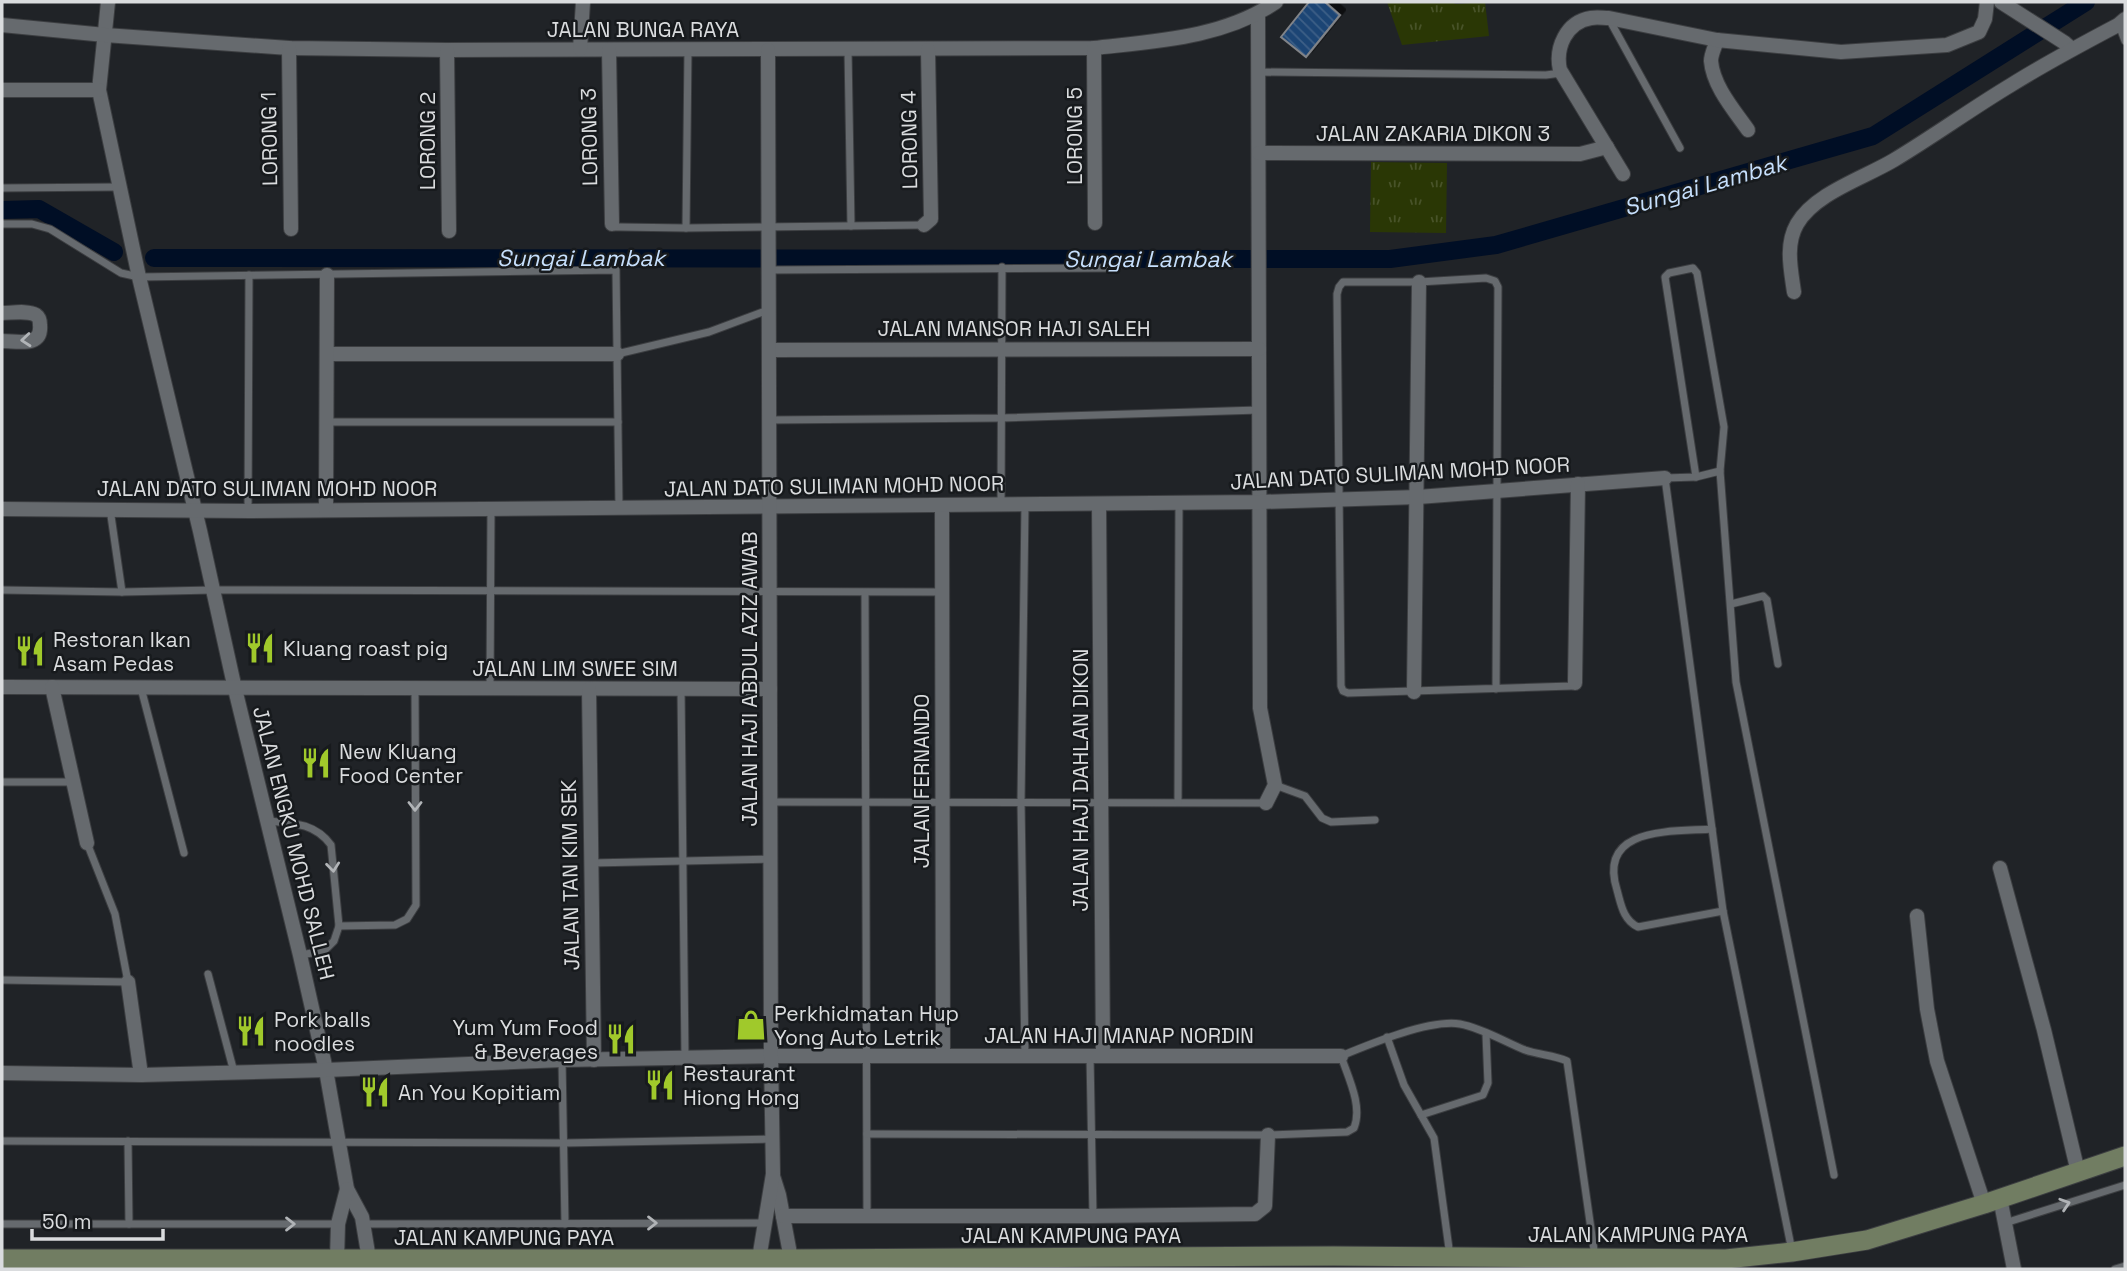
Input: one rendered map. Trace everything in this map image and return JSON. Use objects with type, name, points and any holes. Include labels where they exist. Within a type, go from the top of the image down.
[{"type":"street","name":"JALAN ENGKU MOHD SALLEH","points":[[108,2],[99,90],[119,187],[195,509],[234,689],[300,955],[326,1070],[347,1189],[362,1217],[369,1259]]},
{"type":"street","points":[[580,49],[583,2]]},
{"type":"street","name":"JALAN BUNGA RAYA","points":[[2,25],[289,48],[1094,48],[1186,38],[1258,14],[1276,2]]},
{"type":"street","points":[[1623,174],[1562,73],[1557,57],[1566,32],[1577,23],[1592,18],[1609,18],[1717,40],[1841,52],[1947,45],[1979,32],[1985,19],[1987,2]]},
{"type":"street","points":[[2007,5],[2068,46]]},
{"type":"street","points":[[1258,14],[1260,708],[1275,785],[1266,803]]},
{"type":"street","points":[[1794,292],[1790,260],[1791,240],[1797,223],[1810,208],[1847,184],[1891,162],[2068,46],[2122,22]]},
{"type":"street","points":[[1717,40],[1711,59],[1714,76],[1748,130]]},
{"type":"street","name":"LORONG 1","points":[[289,48],[291,229]]},
{"type":"street","name":"LORONG 5","points":[[1094,48],[1095,223]]},
{"type":"street","name":"LORONG 2","points":[[447,50],[449,231]]},
{"type":"street","name":"LORONG 3","points":[[609,50],[612,224]]},
{"type":"street","name":"JALAN HAJI ABDUL AZIZ AWAB","points":[[768,50],[773,1174]]},
{"type":"street","name":"LORONG 4","points":[[924,225],[931,219],[928,50]]},
{"type":"street","points":[[2,90],[99,90]]},
{"type":"street","name":"JALAN ZAKARIA DIKON 3","points":[[1259,153],[1580,153],[1607,147]]},
{"type":"street","points":[[326,510],[327,275]]},
{"type":"street","points":[[1414,692],[1419,282]]},
{"type":"street","points":[[2,313],[33,313],[40,321],[38,339],[2,341]]},
{"type":"street","name":"JALAN MANSOR HAJI SALEH","points":[[769,350],[1259,349]]},
{"type":"street","points":[[328,354],[617,354]]},
{"type":"street","name":"JALAN DATO SULIMAN MOHD NOOR","points":[[2,509],[619,509],[1260,502],[1418,497],[1665,478]]},
{"type":"street","points":[[1575,682],[1578,484]]},
{"type":"street","name":"JALAN HAJI DAHLAN DIKON","points":[[1096,1056],[1101,802],[1099,504]]},
{"type":"street","name":"JALAN FERNANDO","points":[[942,506],[943,1056]]},
{"type":"street","name":"JALAN LIM SWEE SIM","points":[[2,687],[769,689]]},
{"type":"street","points":[[52,687],[87,843]]},
{"type":"street","name":"JALAN TAN KIM SEK","points":[[589,689],[594,1060]]},
{"type":"street","points":[[2000,868],[2044,1030],[2078,1172]]},
{"type":"street","points":[[1917,916],[1927,1009],[1937,1061],[1992,1201],[2005,1223],[2014,1269]]},
{"type":"street","points":[[128,982],[141,1075]]},
{"type":"street","name":"JALAN HAJI MANAP NORDIN","points":[[2,1073],[234,1073],[562,1060],[771,1056],[1341,1056]]},
{"type":"street","name":"JALAN KAMPUNG PAYA","points":[[783,1216],[1255,1214],[1265,1206],[1268,1135]]},
{"type":"street","name":"JALAN KAMPUNG PAYA","points":[[2,1259],[50,1264],[337,1259],[1333,1263],[1450,1257],[1487,1263],[1679,1264],[1792,1252],[1867,1240],[2125,1156]]},
{"type":"street","points":[[773,1174],[791,1259]]},
{"type":"street","points":[[759,1259],[773,1174]]},
{"type":"street","name":"JALAN ENGKU MOHD SALLEH","points":[[337,1259],[338,1224],[347,1189]]},
{"type":"lane","points":[[1609,18],[1680,148]]},
{"type":"lane","points":[[2122,22],[2125,41]]},
{"type":"lane","points":[[686,228],[688,50]]},
{"type":"lane","points":[[848,50],[851,226]]},
{"type":"lane","points":[[1259,72],[1562,73]]},
{"type":"lane","points":[[2,188],[119,187]]},
{"type":"lane","points":[[2,224],[32,224],[50,229],[121,273],[327,275],[616,270],[619,509]]},
{"type":"lane","points":[[612,224],[615,227],[686,228],[924,225]]},
{"type":"lane","points":[[769,267],[1117,268]]},
{"type":"lane","points":[[1001,505],[1002,267]]},
{"type":"lane","points":[[1696,477],[1665,277],[1669,273],[1693,268],[1697,273],[1724,427],[1720,471],[1736,682],[1834,1175]]},
{"type":"lane","points":[[248,511],[250,275]]},
{"type":"lane","points":[[1496,688],[1498,287],[1494,281],[1486,278],[1419,282],[1343,282],[1338,294],[1340,686],[1348,693],[1414,692],[1572,686],[1575,682]]},
{"type":"lane","points":[[617,354],[709,332],[769,310]]},
{"type":"lane","points":[[769,421],[1001,418],[1260,410]]},
{"type":"lane","points":[[327,422],[618,422]]},
{"type":"lane","points":[[1720,471],[1696,477],[1665,478],[1723,911],[1792,1252]]},
{"type":"lane","points":[[1178,803],[1179,503]]},
{"type":"lane","points":[[1024,505],[1021,802],[1026,1056]]},
{"type":"lane","points":[[110,509],[122,592]]},
{"type":"lane","points":[[490,689],[491,509]]},
{"type":"lane","points":[[2,590],[942,592]]},
{"type":"lane","points":[[865,593],[867,1214]]},
{"type":"lane","points":[[1731,604],[1763,596],[1767,600],[1778,664]]},
{"type":"lane","points":[[141,688],[184,853]]},
{"type":"lane","points":[[339,926],[395,925],[407,919],[416,905],[415,689]]},
{"type":"lane","points":[[681,689],[685,1058]]},
{"type":"lane","points":[[2,782],[73,782]]},
{"type":"lane","points":[[1275,785],[1305,796],[1322,818],[1331,822],[1375,820]]},
{"type":"lane","points":[[770,802],[1266,803]]},
{"type":"lane","points":[[268,821],[301,824],[313,828],[331,845],[339,926],[334,941],[324,951],[300,955]]},
{"type":"lane","points":[[1712,829],[1648,834],[1629,841],[1620,850],[1614,863],[1615,884],[1629,923],[1638,927],[1723,911]]},
{"type":"lane","points":[[2,980],[128,982],[115,914],[87,843]]},
{"type":"lane","points":[[591,863],[770,859]]},
{"type":"lane","points":[[208,974],[234,1073]]},
{"type":"lane","points":[[867,1134],[1268,1135],[1347,1132],[1354,1128],[1357,1121],[1357,1108],[1341,1056],[1387,1037],[1431,1027],[1456,1024],[1469,1026],[1538,1055],[1567,1061],[1595,1263]]},
{"type":"lane","points":[[1420,1115],[1483,1095],[1488,1083],[1486,1034]]},
{"type":"lane","points":[[1387,1037],[1404,1085],[1434,1138],[1450,1257]]},
{"type":"lane","points":[[1093,1216],[1092,1135],[1096,1056]]},
{"type":"lane","points":[[562,1060],[565,1224]]},
{"type":"lane","points":[[2,1141],[564,1143],[772,1139]]},
{"type":"lane","points":[[128,1141],[129,1224]]},
{"type":"lane","points":[[2005,1223],[2125,1185]]},
{"type":"lane","points":[[363,1224],[764,1223]]},
{"type":"lane","points":[[2,1224],[338,1224]]},
{"type":"lane","points":[[2115,1269],[2125,1266]]},
{"type":"green space","points":[[1387,2],[1485,2],[1489,36],[1402,45]]},
{"type":"green space","points":[[1371,162],[1447,163],[1446,233],[1370,232]]},
{"type":"building","points":[[1309,2],[1325,2],[1340,15],[1306,57],[1281,37]]},
{"type":"waterway","name":"Sungai Lambak","points":[[154,258],[1390,259],[1496,245],[1873,136],[2086,2]]},
{"type":"waterway","name":"Sungai Lambak","points":[[2,210],[39,209],[114,252]]},
{"type":"place","name":"Kluang roast pig","points":[[260,648]]},
{"type":"place","name":"Restoran Ikan Asam Pedas","points":[[30,651]]},
{"type":"place","name":"New Kluang Food Center","points":[[316,763]]},
{"type":"place","name":"Perkhidmatan Hup Yong Auto Letrik","points":[[751,1025]]},
{"type":"place","name":"Pork balls noodles","points":[[251,1031]]},
{"type":"place","name":"Yum Yum Food & Beverages","points":[[621,1039]]},
{"type":"place","name":"Restaurant Hiong Hong","points":[[660,1085]]},
{"type":"place","name":"An You Kopitiam","points":[[375,1092]]}]
